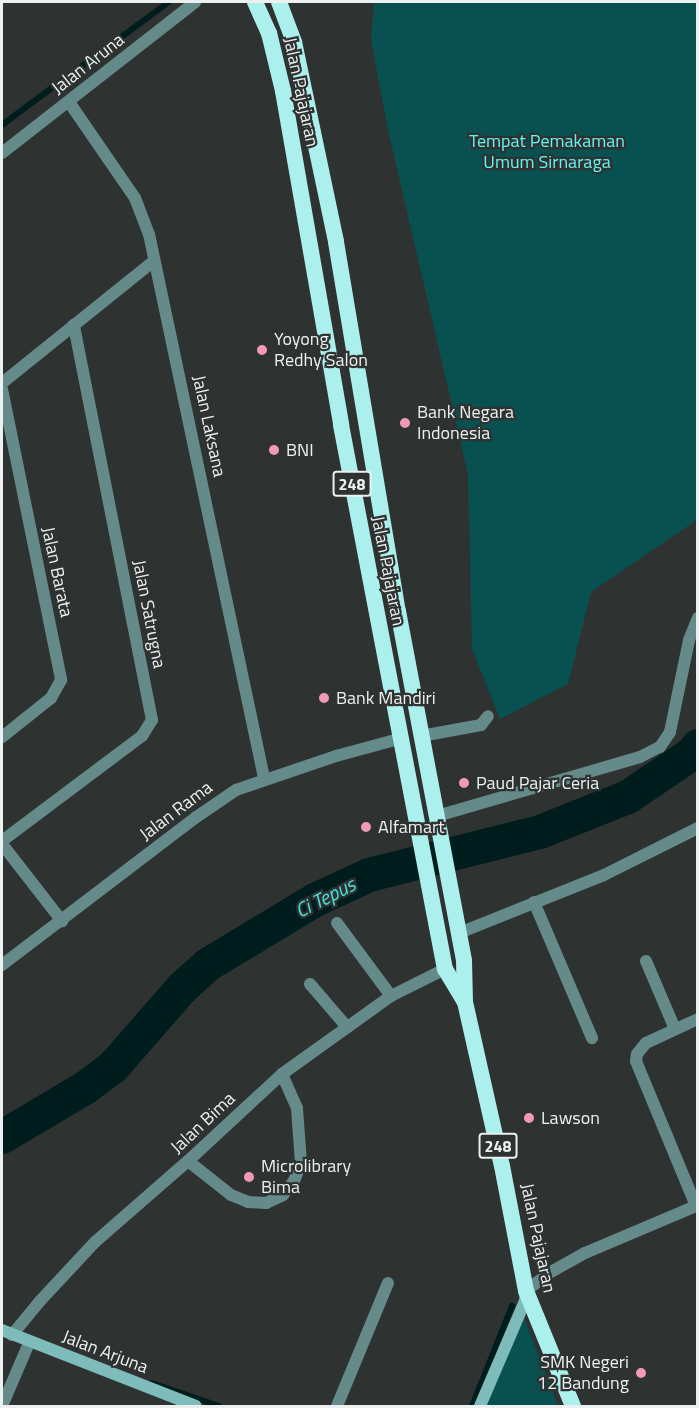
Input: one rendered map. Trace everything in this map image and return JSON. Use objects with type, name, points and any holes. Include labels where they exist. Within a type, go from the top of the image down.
[{"type":"highway","name":"Jalan Pajajaran","points":[[255,2],[269,33],[283,91],[399,739],[425,861],[444,969],[465,1002]]},
{"type":"highway","name":"Jalan Pajajaran","points":[[279,2],[294,42],[336,242],[421,736],[464,961],[465,1002],[502,1166],[526,1291],[573,1407]]},
{"type":"main road","points":[[480,1407],[525,1300],[526,1291]]},
{"type":"main road","name":"Jalan Arjuna","points":[[7,1333],[196,1407]]},
{"type":"street","name":"Jalan Aruna","points":[[2,153],[195,2]]},
{"type":"street","name":"Jalan Laksana","points":[[69,102],[135,198],[149,234],[264,778]]},
{"type":"street","points":[[2,383],[154,261]]},
{"type":"street","name":"Jalan Satrugna","points":[[2,843],[142,736],[152,720],[74,325]]},
{"type":"street","name":"Jalan Barata","points":[[2,389],[61,680],[51,698],[2,737]]},
{"type":"street","points":[[437,816],[640,757],[660,747],[670,732],[689,640],[698,618]]},
{"type":"street","points":[[421,736],[481,726],[488,716]]},
{"type":"street","name":"Jalan Rama","points":[[2,965],[195,818],[236,790],[264,778],[399,739]]},
{"type":"street","points":[[459,933],[604,875],[698,828]]},
{"type":"street","points":[[2,843],[62,921]]},
{"type":"street","points":[[534,902],[592,1038]]},
{"type":"street","points":[[337,923],[391,996]]},
{"type":"street","points":[[646,961],[675,1029]]},
{"type":"street","name":"Jalan Bima","points":[[7,1333],[95,1242],[188,1161],[282,1074],[391,996],[444,969]]},
{"type":"street","points":[[310,984],[347,1027]]},
{"type":"street","points":[[526,1291],[549,1273],[585,1253],[697,1206],[636,1061],[641,1047],[698,1018]]},
{"type":"street","points":[[188,1161],[231,1195],[248,1202],[266,1203],[283,1195],[294,1181],[301,1163],[297,1108],[282,1074]]},
{"type":"street","points":[[337,1407],[388,1282]]},
{"type":"street","points":[[2,1407],[29,1343]]},
{"type":"green space","name":"Tempat Pemakaman Umum Sirnaraga","points":[[374,2],[697,2],[697,517],[694,522],[591,592],[568,684],[500,719],[472,649],[468,474],[388,130],[371,40]]},
{"type":"green space","points":[[523,1315],[558,1406],[486,1406]]},
{"type":"waterway","points":[[59,83],[169,2]]},
{"type":"waterway","points":[[2,125],[53,87]]},
{"type":"waterway","name":"Ci Tepus","points":[[2,1137],[85,1088],[114,1066],[182,988],[209,964],[315,900],[369,875],[540,832],[628,797],[693,753],[698,746]]},
{"type":"waterway","points":[[472,1406],[512,1306]]},
{"type":"waterway","points":[[152,1383],[219,1406]]},
{"type":"place","name":"Yoyong Redhy Salon","points":[[262,350]]},
{"type":"place","name":"Bank Negara Indonesia","points":[[405,423]]},
{"type":"place","name":"BNI","points":[[274,450]]},
{"type":"place","name":"Bank Mandiri","points":[[324,698]]},
{"type":"place","name":"Paud Pajar Ceria","points":[[464,783]]},
{"type":"place","name":"Alfamart","points":[[366,827]]},
{"type":"place","name":"Lawson","points":[[529,1118]]},
{"type":"place","name":"Microlibrary Bima","points":[[249,1177]]},
{"type":"place","name":"SMK Negeri 12 Bandung","points":[[641,1373]]}]
